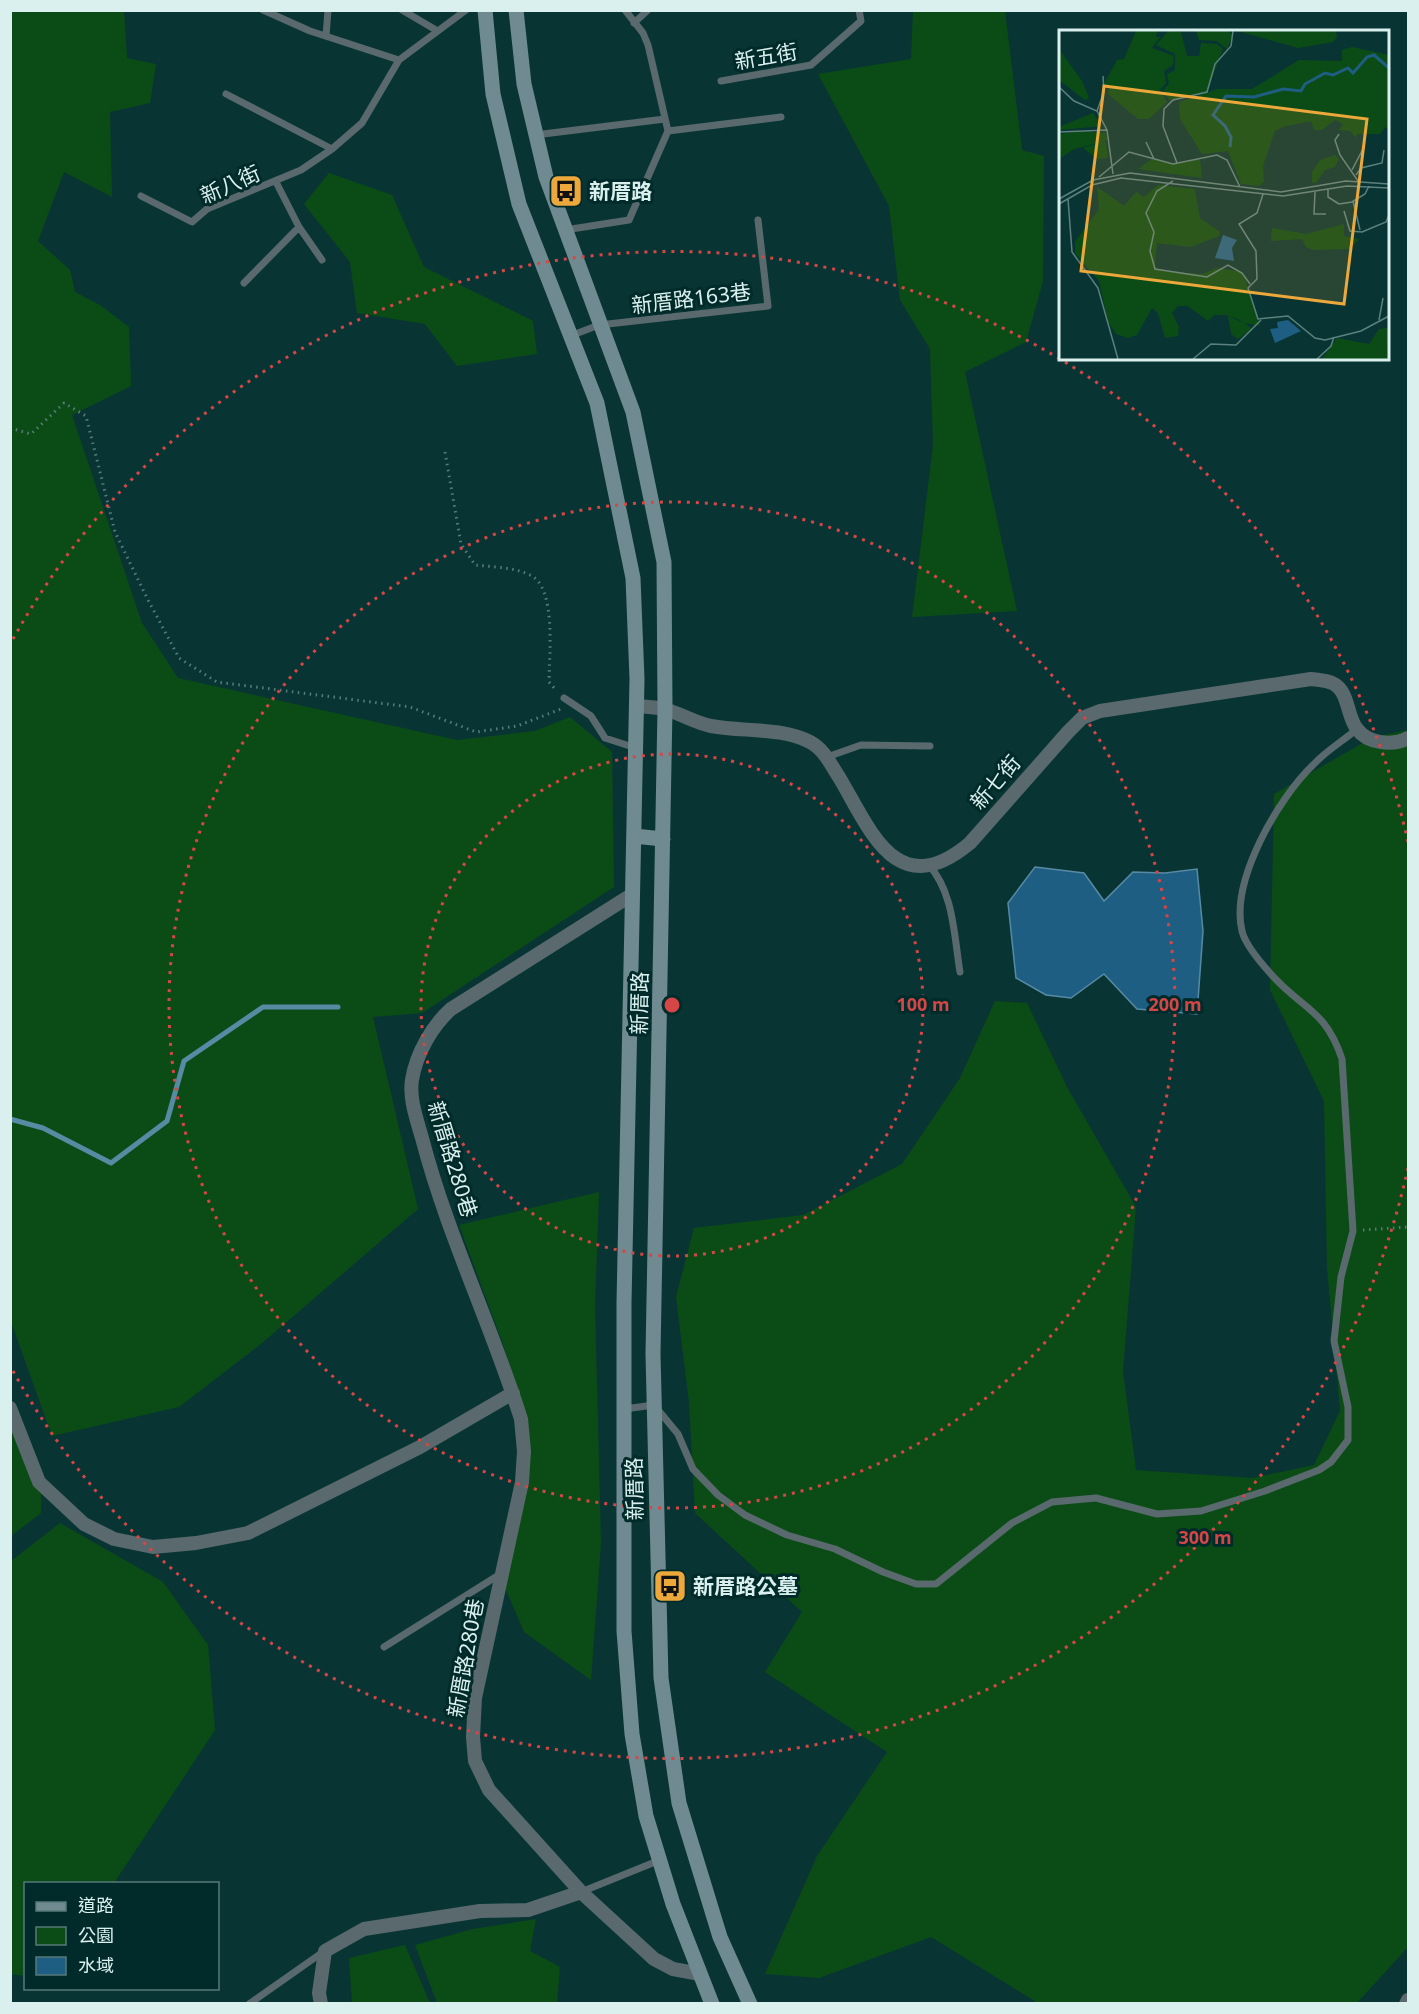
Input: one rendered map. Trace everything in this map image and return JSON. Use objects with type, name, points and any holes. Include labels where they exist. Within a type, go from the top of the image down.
[{"type":"street","name":"新厝路","points":[[485,10],[493,94],[519,204],[597,403],[633,578],[637,706],[624,1409],[624,1631],[632,1734],[646,1816],[712,2004]]},
{"type":"street","name":"新厝路","points":[[516,10],[524,84],[546,177],[633,412],[664,562],[665,709],[654,1405],[661,1678],[679,1803],[720,1937],[750,2004]]},
{"type":"street","name":"新七街","points":[[637,706],[665,709],[710,726],[796,736],[813,743],[827,757],[883,850],[897,862],[917,866],[953,857],[970,843],[1068,732],[1082,718],[1100,711],[1311,679],[1335,684],[1341,691],[1357,729]]},
{"type":"street","points":[[1357,729],[1375,742],[1391,743],[1408,738]]},
{"type":"street","points":[[634,836],[663,839]]},
{"type":"street","name":"新厝路280巷","points":[[633,894],[451,1009],[432,1029],[413,1073],[412,1100],[429,1165],[521,1419],[524,1451],[522,1482],[475,1698],[473,1737],[475,1761],[489,1790],[581,1892],[654,1959],[673,1969],[700,1974]]},
{"type":"street","points":[[10,1408],[39,1482],[84,1524],[114,1539],[153,1547],[196,1543],[248,1533],[420,1447],[513,1393]]},
{"type":"street","points":[[321,2004],[319,1993],[325,1950],[364,1929],[480,1911],[528,1910],[581,1892]]},
{"type":"lane","points":[[263,10],[326,36],[399,60]]},
{"type":"lane","points":[[326,36],[328,10]]},
{"type":"lane","points":[[402,10],[436,30]]},
{"type":"lane","name":"新八街","points":[[141,196],[192,222],[207,209],[301,170],[332,149],[362,123],[399,60],[436,30],[466,10]]},
{"type":"lane","points":[[564,230],[629,220],[668,131],[648,45],[625,10]]},
{"type":"lane","points":[[634,23],[648,10]]},
{"type":"lane","name":"新五街","points":[[721,81],[811,65],[861,21],[860,10]]},
{"type":"lane","points":[[226,94],[332,149]]},
{"type":"lane","points":[[668,131],[781,117]]},
{"type":"lane","points":[[535,135],[665,119]]},
{"type":"lane","points":[[276,182],[298,227],[322,260]]},
{"type":"lane","name":"新厝路163巷","points":[[570,336],[599,325],[768,306],[758,220]]},
{"type":"lane","points":[[244,283],[298,227]]},
{"type":"lane","points":[[564,698],[591,716],[605,738],[636,748]]},
{"type":"lane","points":[[624,1409],[654,1405],[678,1434],[693,1468],[718,1495],[745,1515],[787,1535],[835,1548],[883,1572],[916,1584],[936,1584],[1012,1523],[1052,1502],[1096,1498],[1157,1514],[1201,1511],[1266,1491],[1319,1470],[1331,1462],[1348,1440],[1348,1407],[1334,1341],[1341,1277],[1353,1231],[1342,1059],[1334,1036],[1319,1016],[1270,974],[1243,935],[1239,914],[1249,868],[1283,799],[1314,763],[1357,729]]},
{"type":"lane","points":[[827,757],[861,745],[930,746]]},
{"type":"lane","points":[[928,864],[939,876],[948,897],[960,972]]},
{"type":"lane","points":[[384,1647],[502,1573]]},
{"type":"lane","points":[[581,1892],[660,1860]]},
{"type":"lane","points":[[249,2004],[325,1950]]},
{"type":"path","points":[[10,429],[31,434],[64,403],[86,416],[116,532],[147,598],[179,658],[217,682],[410,707],[476,732],[518,726],[574,705]]},
{"type":"path","points":[[445,452],[461,544],[475,565],[513,569],[533,576],[548,599],[549,682],[564,698]]},
{"type":"path","points":[[1353,1231],[1408,1227]]},
{"type":"green space","points":[[10,11],[124,11],[127,58],[156,64],[150,103],[110,112],[112,197],[64,172],[38,241],[70,270],[75,292],[100,305],[129,327],[131,386],[72,415],[142,623],[178,678],[457,740],[535,731],[570,717],[612,752],[614,887],[422,1013],[373,1017],[418,1209],[261,1344],[179,1407],[52,1436],[10,1319]]},
{"type":"green space","points":[[913,11],[1005,11],[1022,150],[1044,156],[1043,281],[1026,342],[965,372],[1017,611],[912,617],[933,446],[930,349],[900,300],[889,206],[818,74],[911,59]]},
{"type":"green space","points":[[329,173],[392,195],[424,267],[533,321],[537,354],[457,366],[425,324],[357,313],[350,262],[304,204]]},
{"type":"green space","points":[[1408,730],[1408,1947],[1357,2003],[1038,2003],[931,1937],[819,1978],[765,1974],[817,1856],[887,1752],[765,1672],[802,1612],[695,1513],[689,1402],[676,1297],[694,1228],[803,1215],[902,1164],[960,1078],[995,1001],[1027,1003],[1067,1087],[1136,1207],[1123,1371],[1136,1470],[1252,1478],[1314,1465],[1340,1411],[1327,1268],[1324,1101],[1270,990],[1274,794],[1373,737]]},
{"type":"green space","points":[[599,1192],[595,1306],[601,1543],[591,1680],[524,1632],[504,1585],[523,1411],[503,1344],[459,1225]]},
{"type":"green space","points":[[10,1411],[41,1487],[41,1513],[11,1536]]},
{"type":"green space","points":[[60,1523],[163,1582],[208,1645],[215,1730],[115,1882],[24,1882],[24,1976],[10,1974],[11,1561]]},
{"type":"green space","points":[[536,1919],[530,1951],[560,1967],[557,2003],[437,2003],[415,1945],[473,1929]]},
{"type":"green space","points":[[405,1945],[430,2003],[352,2003],[349,1958]]},
{"type":"water","points":[[1035,867],[1084,873],[1104,901],[1133,872],[1165,873],[1197,869],[1203,931],[1197,1014],[1137,1009],[1104,974],[1071,998],[1046,995],[1016,978],[1008,903]]},
{"type":"waterway","points":[[10,1119],[43,1128],[111,1163],[167,1121],[184,1061],[263,1007],[338,1007]]},
{"type":"place","name":"新厝路","points":[[566,191]]},
{"type":"place","name":"新厝路公墓","points":[[670,1586]]}]
